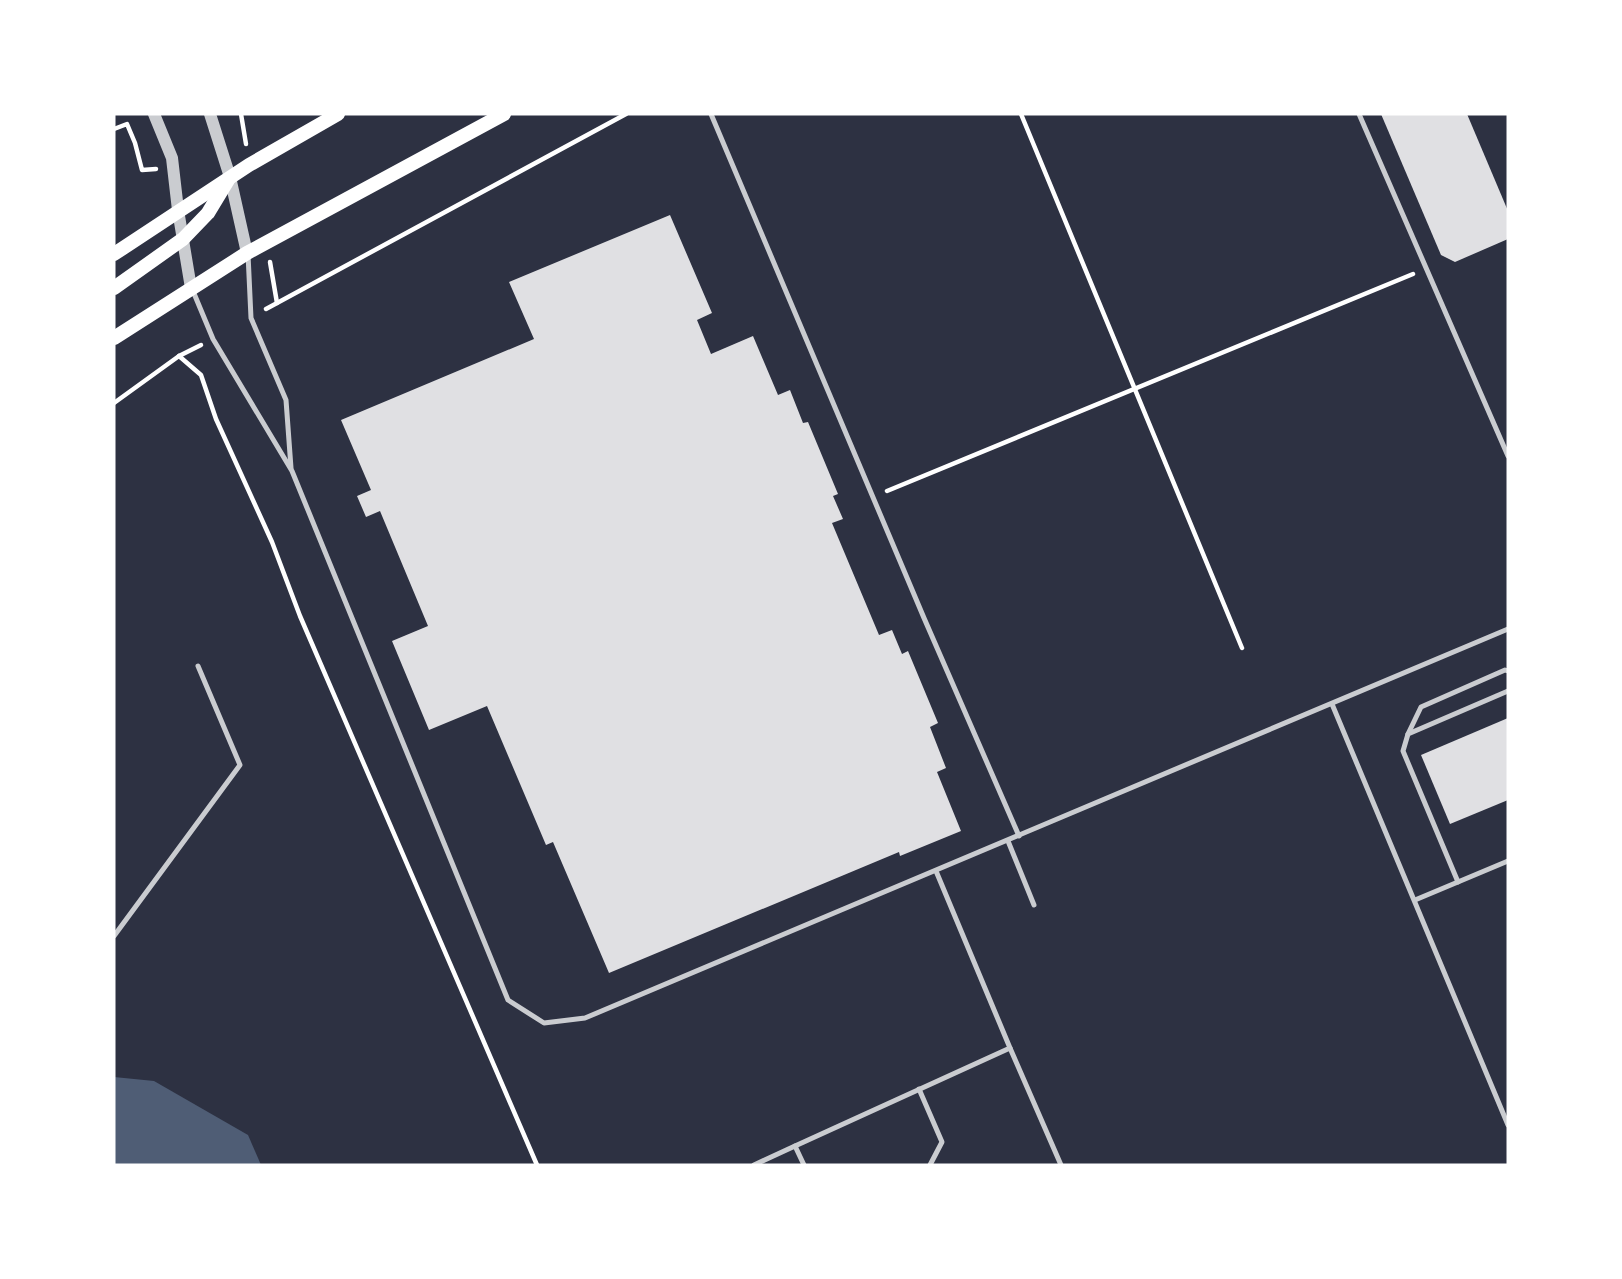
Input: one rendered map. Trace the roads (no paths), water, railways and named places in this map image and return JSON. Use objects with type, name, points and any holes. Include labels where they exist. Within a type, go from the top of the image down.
[{"type":"main road","points":[[114,254],[230,177],[338,114]]},
{"type":"main road","points":[[469,131],[491,114]]},
{"type":"main road","points":[[114,338],[247,253],[504,114]]},
{"type":"main road","points":[[114,288],[183,239],[208,212],[230,177]]},
{"type":"street","points":[[154,114],[172,158],[191,288]]},
{"type":"street","points":[[210,114],[230,177],[247,253]]},
{"type":"lane","points":[[710,114],[1019,836]]},
{"type":"lane","points":[[1359,114],[1508,456]]},
{"type":"lane","points":[[247,253],[251,318],[286,400],[292,471]]},
{"type":"lane","points":[[191,288],[213,339],[292,471],[508,1000],[544,1023],[585,1018],[1508,629]]},
{"type":"lane","points":[[114,936],[240,765],[198,666]]},
{"type":"lane","points":[[1458,882],[1403,751],[1421,707],[1508,671]]},
{"type":"lane","points":[[1408,734],[1508,691]]},
{"type":"lane","points":[[1332,704],[1508,1125]]},
{"type":"lane","points":[[1008,841],[1034,905]]},
{"type":"lane","points":[[1415,900],[1508,861]]},
{"type":"lane","points":[[936,871],[1061,1165]]},
{"type":"lane","points":[[754,1165],[1010,1048]]},
{"type":"lane","points":[[919,1089],[942,1142],[930,1165]]},
{"type":"lane","points":[[795,1146],[804,1165]]},
{"type":"water","points":[[114,1077],[154,1081],[248,1135],[261,1165],[114,1165]]}]
